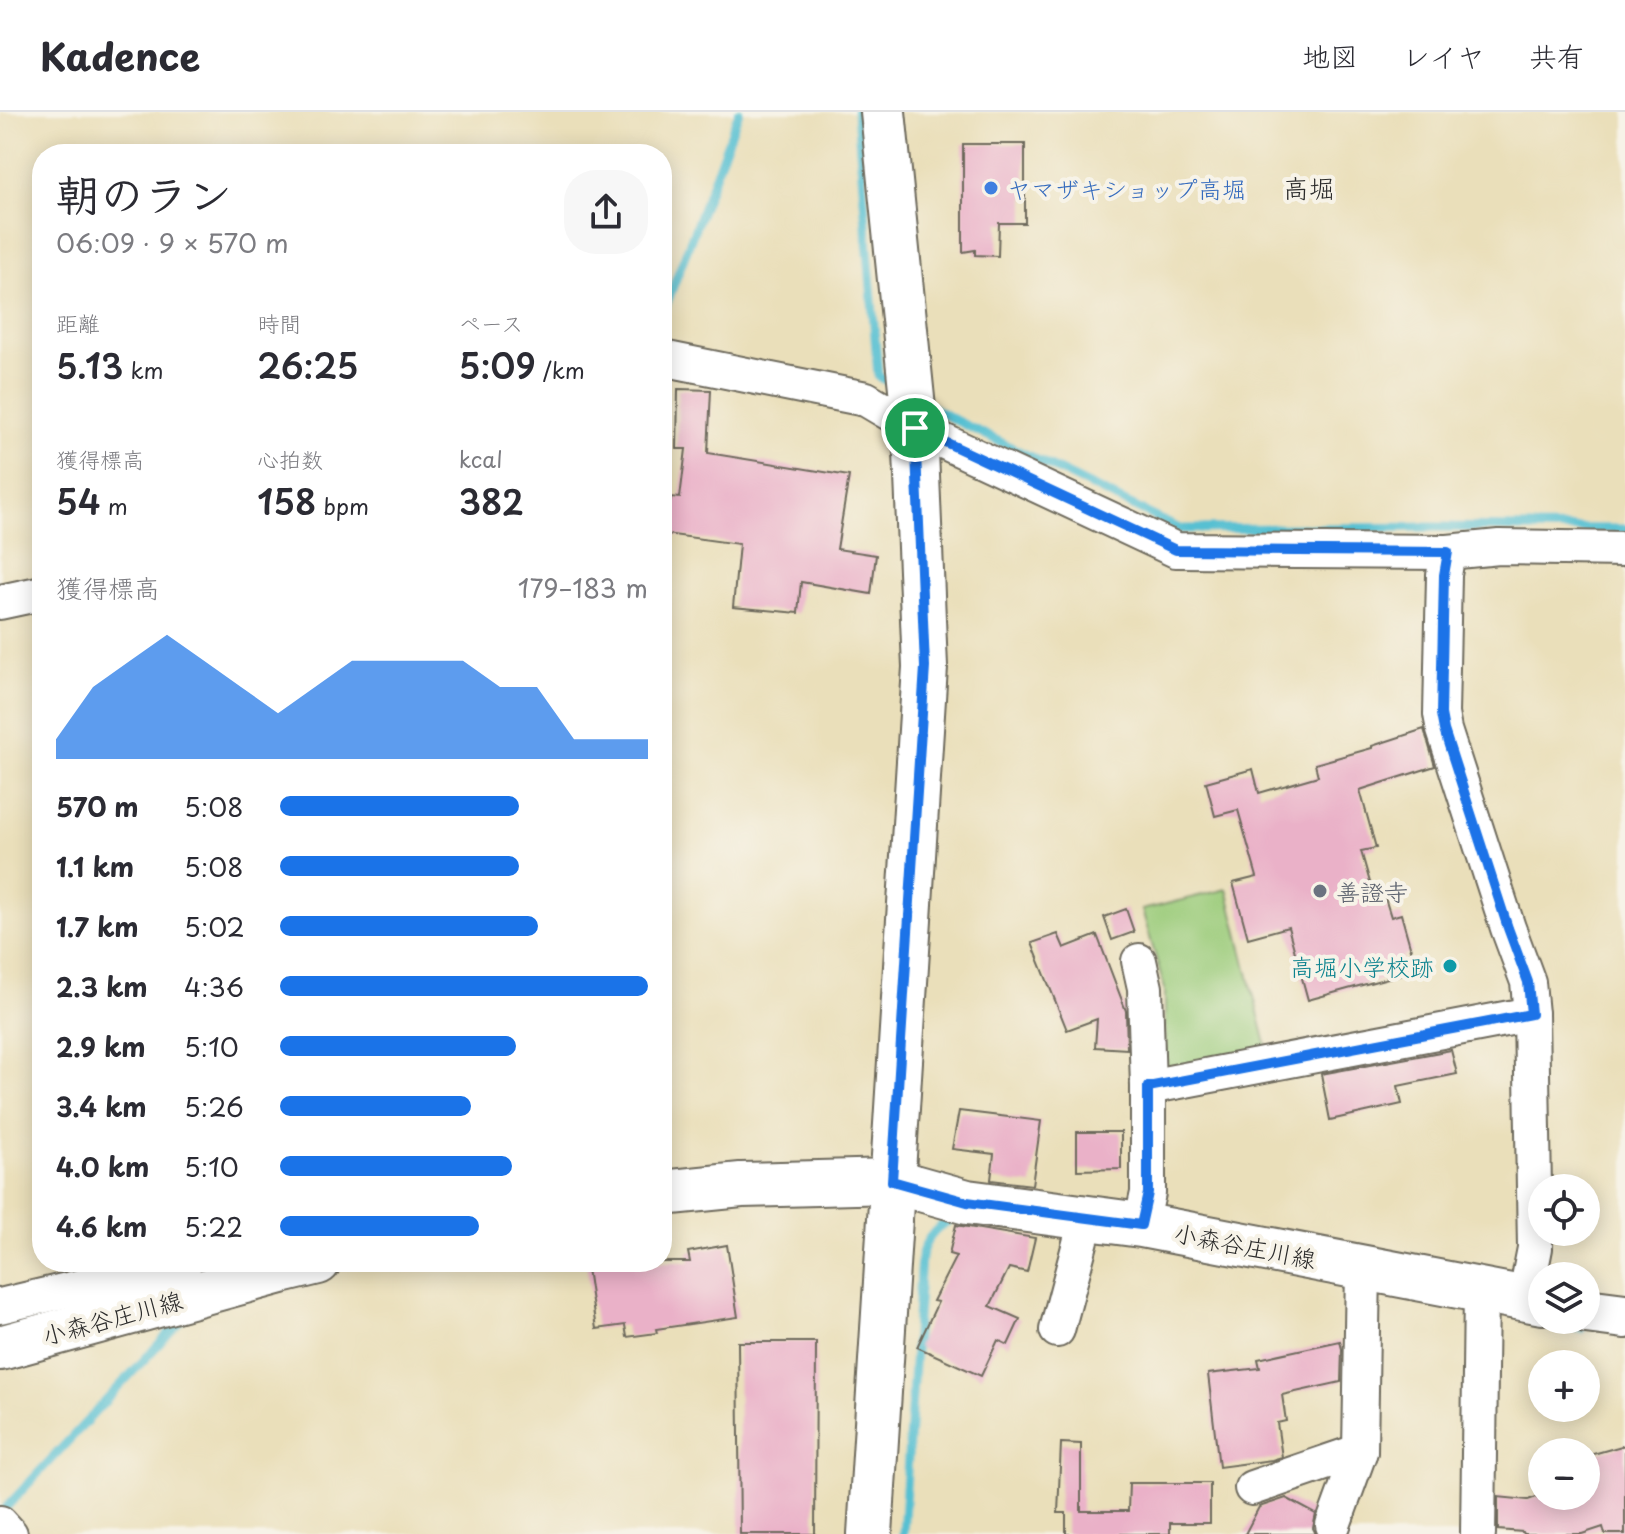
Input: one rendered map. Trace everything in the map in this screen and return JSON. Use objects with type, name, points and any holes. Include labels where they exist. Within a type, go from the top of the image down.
[{"type":"street","points":[[870,1534],[925,667],[915,428],[883,112]]},
{"type":"street","points":[[672,360],[866,399],[915,428],[1176,550],[1448,552],[1499,547],[1625,549]]},
{"type":"street","points":[[1448,552],[1444,575],[1442,722],[1528,982],[1535,1262]]},
{"type":"street","points":[[0,602],[32,595]]},
{"type":"street","points":[[1139,961],[1145,988],[1148,1087],[1148,1193],[1141,1225]]},
{"type":"street","points":[[1148,1087],[1531,1014]]},
{"type":"street","name":"小森谷庄川線","points":[[672,1192],[741,1185],[892,1181],[967,1202],[1141,1225],[1528,1299]]},
{"type":"street","points":[[1057,1330],[1087,1217]]},
{"type":"street","points":[[1333,1525],[1360,1451],[1363,1268]]},
{"type":"street","points":[[0,1306],[143,1272]]},
{"type":"street","name":"小森谷庄川線","points":[[0,1348],[281,1272]]},
{"type":"street","points":[[1478,1534],[1481,1290]]},
{"type":"street","points":[[1600,1313],[1625,1316]]},
{"type":"street","points":[[1252,1488],[1360,1451]]},
{"type":"street","points":[[0,1523],[10,1534]]},
{"type":"green space","points":[[1227,889],[1268,1052],[1165,1077],[1165,989],[1142,910]]},
{"type":"building","points":[[963,144],[1025,144],[1025,223],[999,223],[998,256],[975,255],[975,250],[963,252]]},
{"type":"building","points":[[678,389],[711,390],[708,453],[849,476],[837,549],[876,555],[871,594],[801,582],[798,613],[733,607],[739,544],[672,535],[672,497],[680,498],[686,449],[677,449]]},
{"type":"building","points":[[1424,729],[1435,766],[1360,790],[1376,848],[1361,851],[1375,900],[1385,898],[1391,917],[1401,914],[1412,953],[1402,956],[1406,973],[1308,1000],[1288,927],[1248,938],[1233,883],[1257,877],[1238,810],[1215,816],[1206,782],[1253,769],[1259,793],[1318,776],[1315,764]]},
{"type":"building","points":[[1126,909],[1134,932],[1112,940],[1104,917]]},
{"type":"building","points":[[1058,934],[1064,948],[1097,935],[1126,1011],[1127,1049],[1095,1047],[1097,1019],[1067,1030],[1032,943]]},
{"type":"building","points":[[1451,1050],[1457,1074],[1398,1086],[1402,1104],[1330,1120],[1321,1074]]},
{"type":"building","points":[[959,1111],[1041,1121],[1032,1185],[991,1180],[994,1154],[952,1149]]},
{"type":"building","points":[[1077,1132],[1121,1132],[1121,1169],[1077,1170]]},
{"type":"building","points":[[956,1225],[1035,1238],[1027,1272],[1009,1268],[990,1306],[1020,1319],[1008,1345],[998,1340],[981,1376],[917,1347],[938,1302],[933,1301],[956,1256],[949,1254]]},
{"type":"building","points":[[727,1245],[738,1317],[656,1329],[657,1333],[627,1337],[625,1325],[596,1329],[587,1272],[672,1272],[672,1262],[690,1262],[688,1252]]},
{"type":"building","points":[[1340,1341],[1341,1382],[1282,1395],[1286,1421],[1277,1423],[1282,1457],[1219,1467],[1208,1374],[1260,1368],[1258,1359]]},
{"type":"building","points":[[738,1342],[816,1342],[815,1534],[740,1534]]},
{"type":"building","points":[[1061,1443],[1081,1444],[1081,1511],[1128,1511],[1129,1483],[1210,1483],[1210,1523],[1170,1523],[1170,1534],[1066,1534],[1066,1513],[1058,1513]]},
{"type":"building","points":[[1625,1445],[1625,1534],[1605,1534],[1603,1527],[1582,1534],[1524,1534],[1498,1530],[1498,1497],[1528,1500],[1528,1510],[1600,1510],[1600,1452]]},
{"type":"building","points":[[1286,1498],[1316,1514],[1313,1528],[1316,1534],[1245,1534],[1259,1507]]},
{"type":"waterway","points":[[672,290],[739,112]]},
{"type":"waterway","points":[[857,112],[878,376],[899,388]]},
{"type":"waterway","points":[[926,404],[1180,529],[1625,529]]},
{"type":"waterway","points":[[903,1534],[921,1257],[935,1231],[946,1222],[960,1217]]},
{"type":"waterway","points":[[0,1514],[185,1316]]},
{"type":"place","name":"ヤマザキショップ高堀","points":[[991,188]]},
{"type":"place","name":"善證寺","points":[[1320,891]]},
{"type":"place","name":"高堀小学校跡","points":[[1450,966]]},
{"type":"district","name":"高堀","points":[[1309,187]]},
{"type":"route","points":[[915,428],[1176,550],[1448,552],[1444,575],[1441,714],[1528,982],[1531,1014],[1148,1087],[1148,1193],[1141,1225],[967,1202],[892,1181],[925,667],[915,428]]}]
